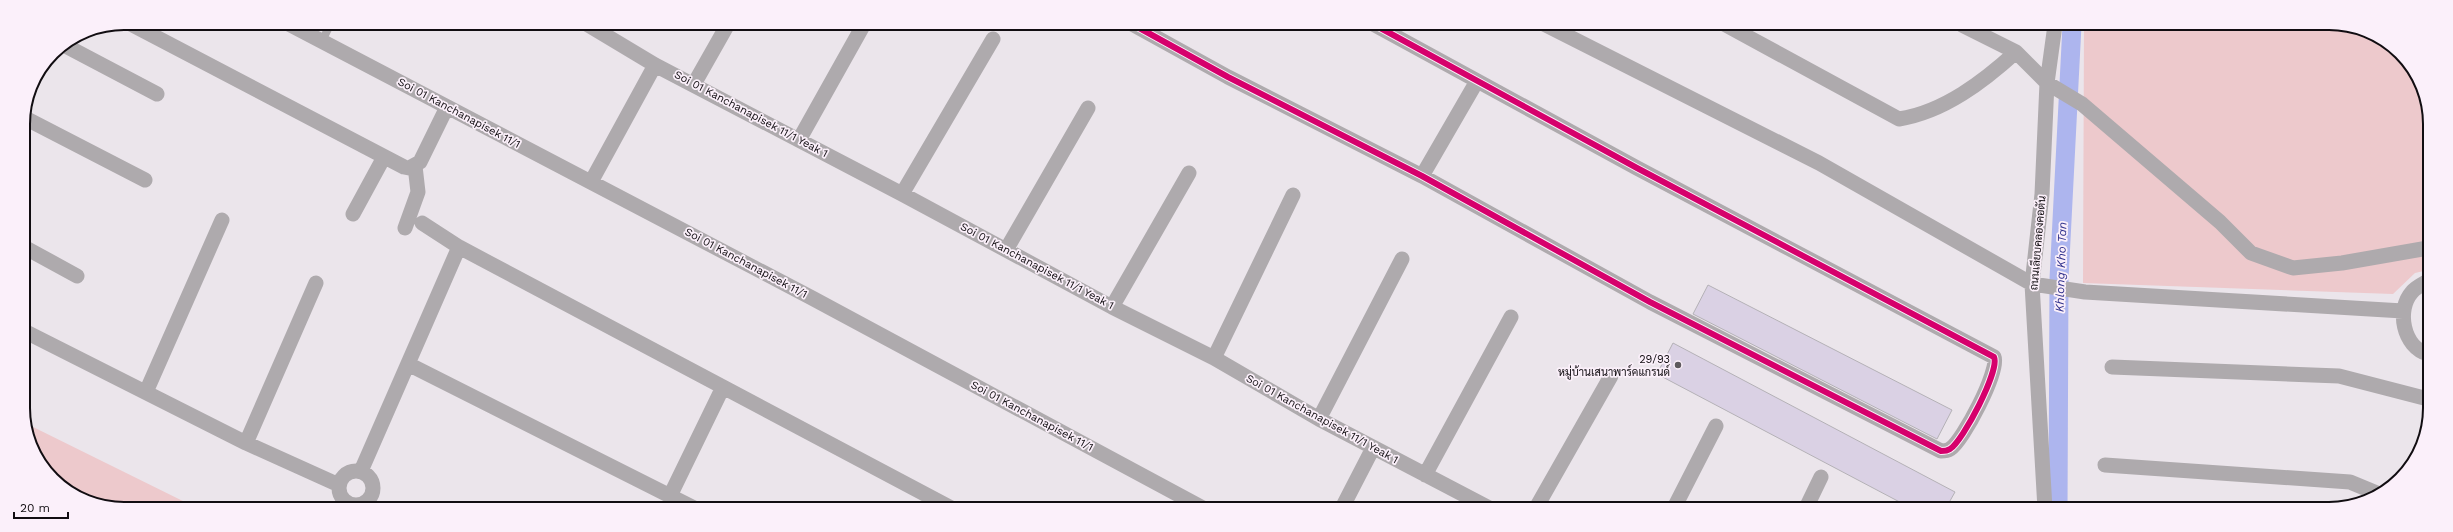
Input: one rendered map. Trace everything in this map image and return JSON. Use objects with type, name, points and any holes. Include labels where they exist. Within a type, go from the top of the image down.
[{"type":"street","points":[[142,30],[404,167],[415,166],[420,162],[447,107]]},
{"type":"street","name":"Soi 01 Kanchanapisek 11/1","points":[[301,30],[591,182],[1192,502]]},
{"type":"street","name":"Soi 01 Kanchanapisek 11/1 Yeak 1","points":[[597,30],[655,65],[694,84],[902,194],[1112,307],[1214,358],[1372,448],[1477,502]]},
{"type":"street","points":[[694,84],[725,30]]},
{"type":"street","points":[[799,140],[861,30]]},
{"type":"street","points":[[1143,30],[1228,78],[1422,176],[1650,302],[1941,451],[1948,450],[1956,443],[1980,404],[1995,365],[1994,356],[1637,168],[1384,30]]},
{"type":"street","points":[[1556,30],[1820,164],[2038,285],[2085,292],[2403,311]]},
{"type":"street","points":[[1735,30],[1899,119],[1915,117],[1931,110],[1985,80],[2016,52]]},
{"type":"street","points":[[1972,30],[2016,52],[2053,86],[2082,104],[2220,222],[2251,253],[2293,268],[2342,263],[2423,249]]},
{"type":"street","name":"ถนนเลียบคลองคอตัน","points":[[2046,502],[2038,285],[2042,194],[2053,86],[2055,30]]},
{"type":"street","points":[[902,194],[993,39]]},
{"type":"street","points":[[69,48],[157,94]]},
{"type":"street","points":[[591,182],[655,65]]},
{"type":"street","points":[[1422,176],[1477,81]]},
{"type":"street","points":[[1006,250],[1088,108]]},
{"type":"street","points":[[30,120],[145,180]]},
{"type":"street","points":[[353,214],[384,157]]},
{"type":"street","points":[[405,228],[418,192],[415,166]]},
{"type":"street","points":[[1112,307],[1189,173]]},
{"type":"street","points":[[1214,358],[1293,195]]},
{"type":"street","points":[[146,392],[222,220]]},
{"type":"street","points":[[422,224],[459,247],[940,502]]},
{"type":"street","points":[[361,471],[459,247]]},
{"type":"street","points":[[30,250],[78,276]]},
{"type":"street","points":[[1319,419],[1402,259]]},
{"type":"street","points":[[246,443],[316,283]]},
{"type":"street","points":[[2423,284],[2412,292],[2403,311],[2404,327],[2411,342],[2423,350]]},
{"type":"street","points":[[1425,475],[1511,317]]},
{"type":"street","points":[[30,334],[246,443],[339,485]]},
{"type":"street","points":[[408,364],[682,502]]},
{"type":"street","points":[[2112,367],[2339,376],[2423,397]]},
{"type":"street","points":[[1539,502],[1611,376]]},
{"type":"street","points":[[670,496],[723,387]]},
{"type":"street","points":[[1677,502],[1716,426]]},
{"type":"street","points":[[1345,502],[1372,448]]},
{"type":"street","points":[[2105,465],[2350,482],[2372,491]]},
{"type":"street","points":[[348,502],[344,500],[340,493],[339,485],[347,473],[361,471]]},
{"type":"street","points":[[361,471],[372,481],[373,502]]},
{"type":"street","points":[[1809,502],[1821,477]]},
{"type":"lane","points":[[322,41],[328,30]]},
{"type":"shaded area","points":[[2084,30],[2335,30],[2359,35],[2381,46],[2391,53],[2410,77],[2418,94],[2423,124],[2423,271],[2415,273],[2393,294],[2083,283]]},
{"type":"shaded area","points":[[32,427],[185,502],[112,501],[94,497],[83,492],[67,482],[46,460],[35,438]]},
{"type":"building","points":[[1708,285],[1952,410],[1937,439],[1693,314]]},
{"type":"building","points":[[1673,343],[1955,492],[1949,502],[1900,502],[1657,374]]},
{"type":"waterway","name":"Khlong Kho Tan","points":[[2058,502],[2059,279],[2072,30]]},
{"type":"cycle path","points":[[1143,30],[1228,77],[1422,176],[1650,302],[1941,451],[1947,451],[1956,443],[1971,420],[1986,390],[1994,364],[1994,357],[1637,168],[1384,30]]},
{"type":"place","name":"29/93 หมู่บ้านเสนาพาร์คแกรนด์","points":[[1678,365]]}]
